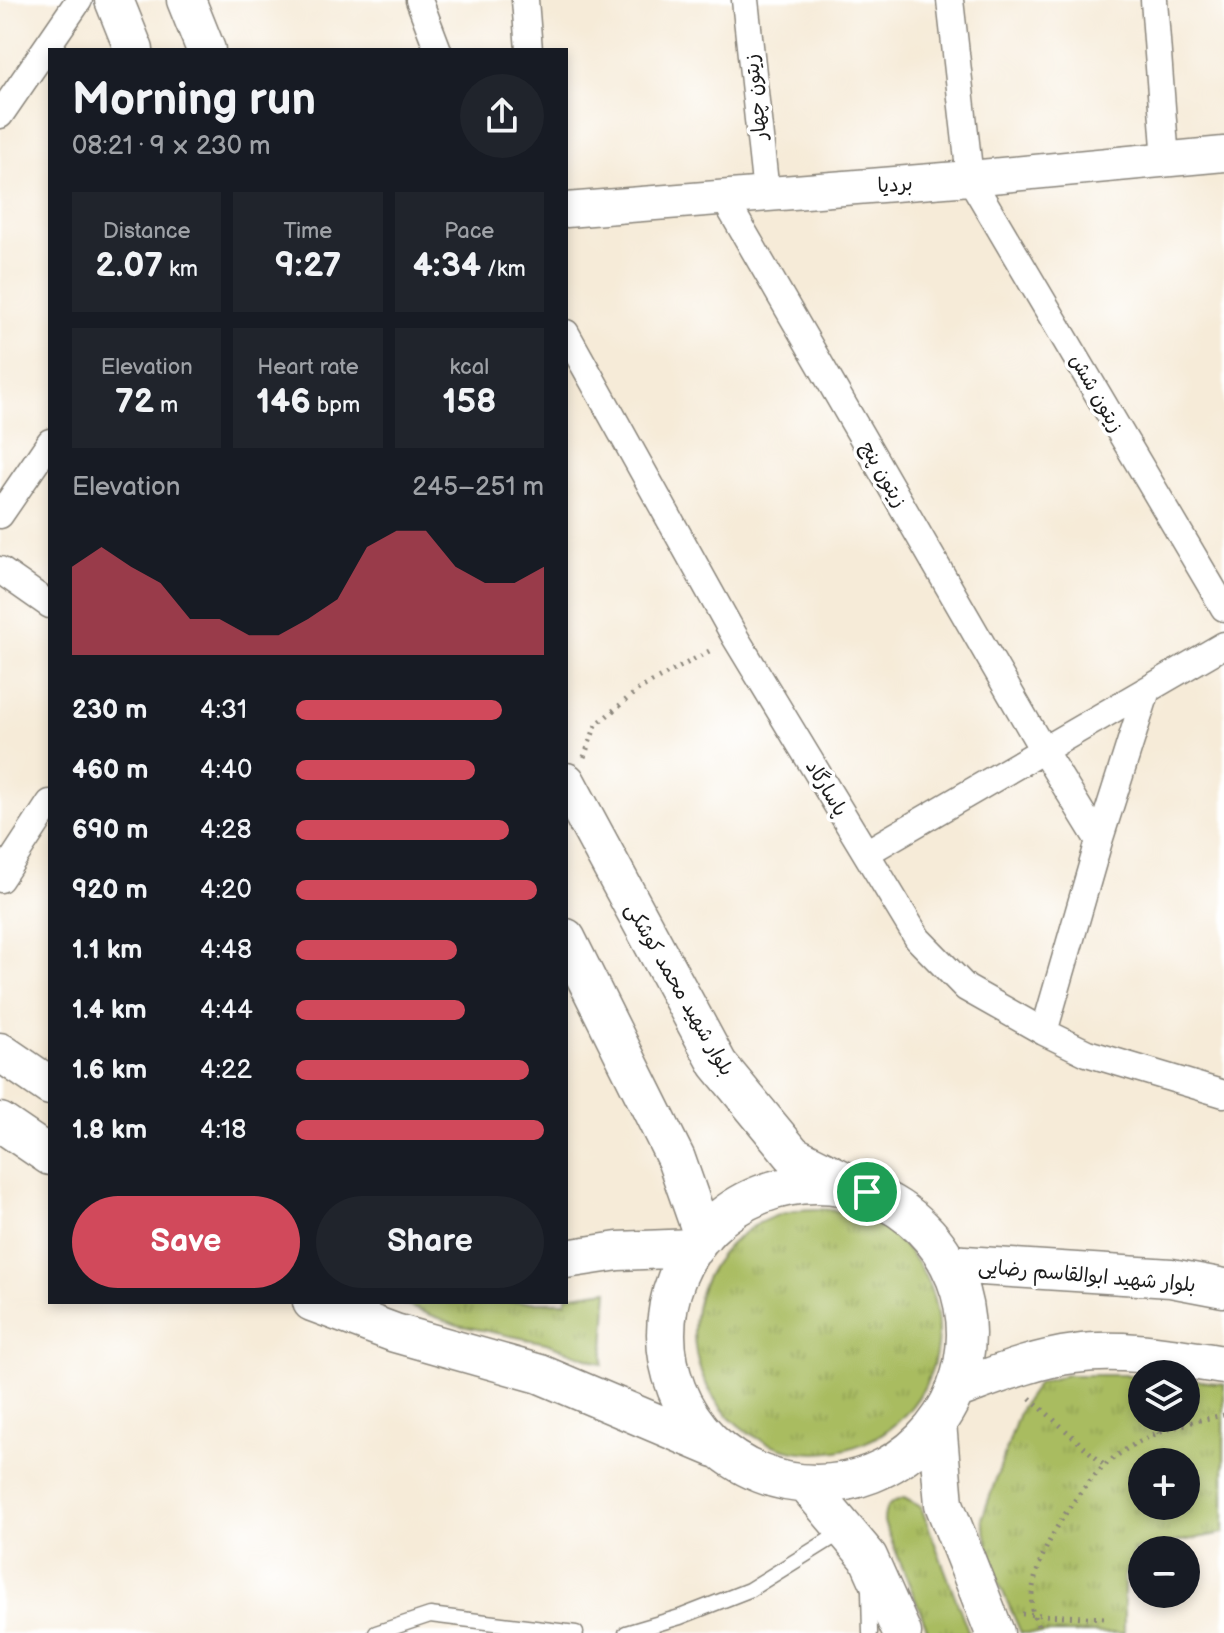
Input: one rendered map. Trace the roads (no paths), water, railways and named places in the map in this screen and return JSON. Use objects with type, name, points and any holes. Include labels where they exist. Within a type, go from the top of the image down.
[{"type":"main road","points":[[114,0],[133,48]]},
{"type":"main road","points":[[186,0],[205,48]]},
{"type":"main road","name":"بلوار شهید محمد کوشکی","points":[[568,786],[718,1064],[793,1155],[900,1209],[928,1233],[949,1264],[963,1305],[965,1348],[955,1390],[937,1423],[911,1450],[879,1470],[844,1482],[807,1485],[761,1475],[721,1451]]},
{"type":"main road","points":[[568,942],[676,1159],[698,1242]]},
{"type":"main road","points":[[0,1052],[48,1085]]},
{"type":"main road","points":[[0,1122],[48,1155]]},
{"type":"main road","points":[[721,1451],[697,1426],[679,1397],[669,1364],[666,1330],[671,1296],[683,1264],[698,1242],[737,1206],[778,1188],[823,1183],[867,1192]]},
{"type":"main road","points":[[568,1259],[698,1242]]},
{"type":"main road","name":"بلوار شهید ابوالقاسم رضایی","points":[[949,1264],[1171,1278],[1224,1288]]},
{"type":"main road","points":[[317,1304],[395,1333],[540,1374],[721,1451]]},
{"type":"main road","points":[[955,1390],[1076,1353],[1146,1354],[1224,1365]]},
{"type":"main road","points":[[937,1423],[944,1504],[992,1625]]},
{"type":"main road","points":[[807,1485],[857,1544],[902,1633]]},
{"type":"street","points":[[0,115],[79,0]]},
{"type":"street","points":[[419,0],[437,48]]},
{"type":"street","points":[[525,0],[529,48]]},
{"type":"street","name":"زیتون چهار","points":[[745,0],[766,193]]},
{"type":"street","points":[[950,0],[970,178]]},
{"type":"street","points":[[1154,0],[1166,161]]},
{"type":"street","name":"بردیا","points":[[568,210],[1222,158]]},
{"type":"street","name":"زیتون شش","points":[[970,178],[1224,608]]},
{"type":"street","name":"زیتون پنج","points":[[724,198],[1043,750],[1099,841]]},
{"type":"street","name":"پاسارگاد","points":[[568,337],[735,637],[918,939],[966,988],[1044,1032],[1087,1053],[1224,1094]]},
{"type":"street","points":[[0,515],[48,445]]},
{"type":"street","points":[[0,570],[48,604]]},
{"type":"street","points":[[866,853],[1224,645]]},
{"type":"street","points":[[1044,1032],[1099,841],[1147,690]]},
{"type":"street","points":[[0,879],[48,806]]},
{"type":"lane","points":[[626,1633],[680,1617],[857,1544],[870,1633]]},
{"type":"lane","points":[[376,1633],[430,1615],[576,1633]]}]
